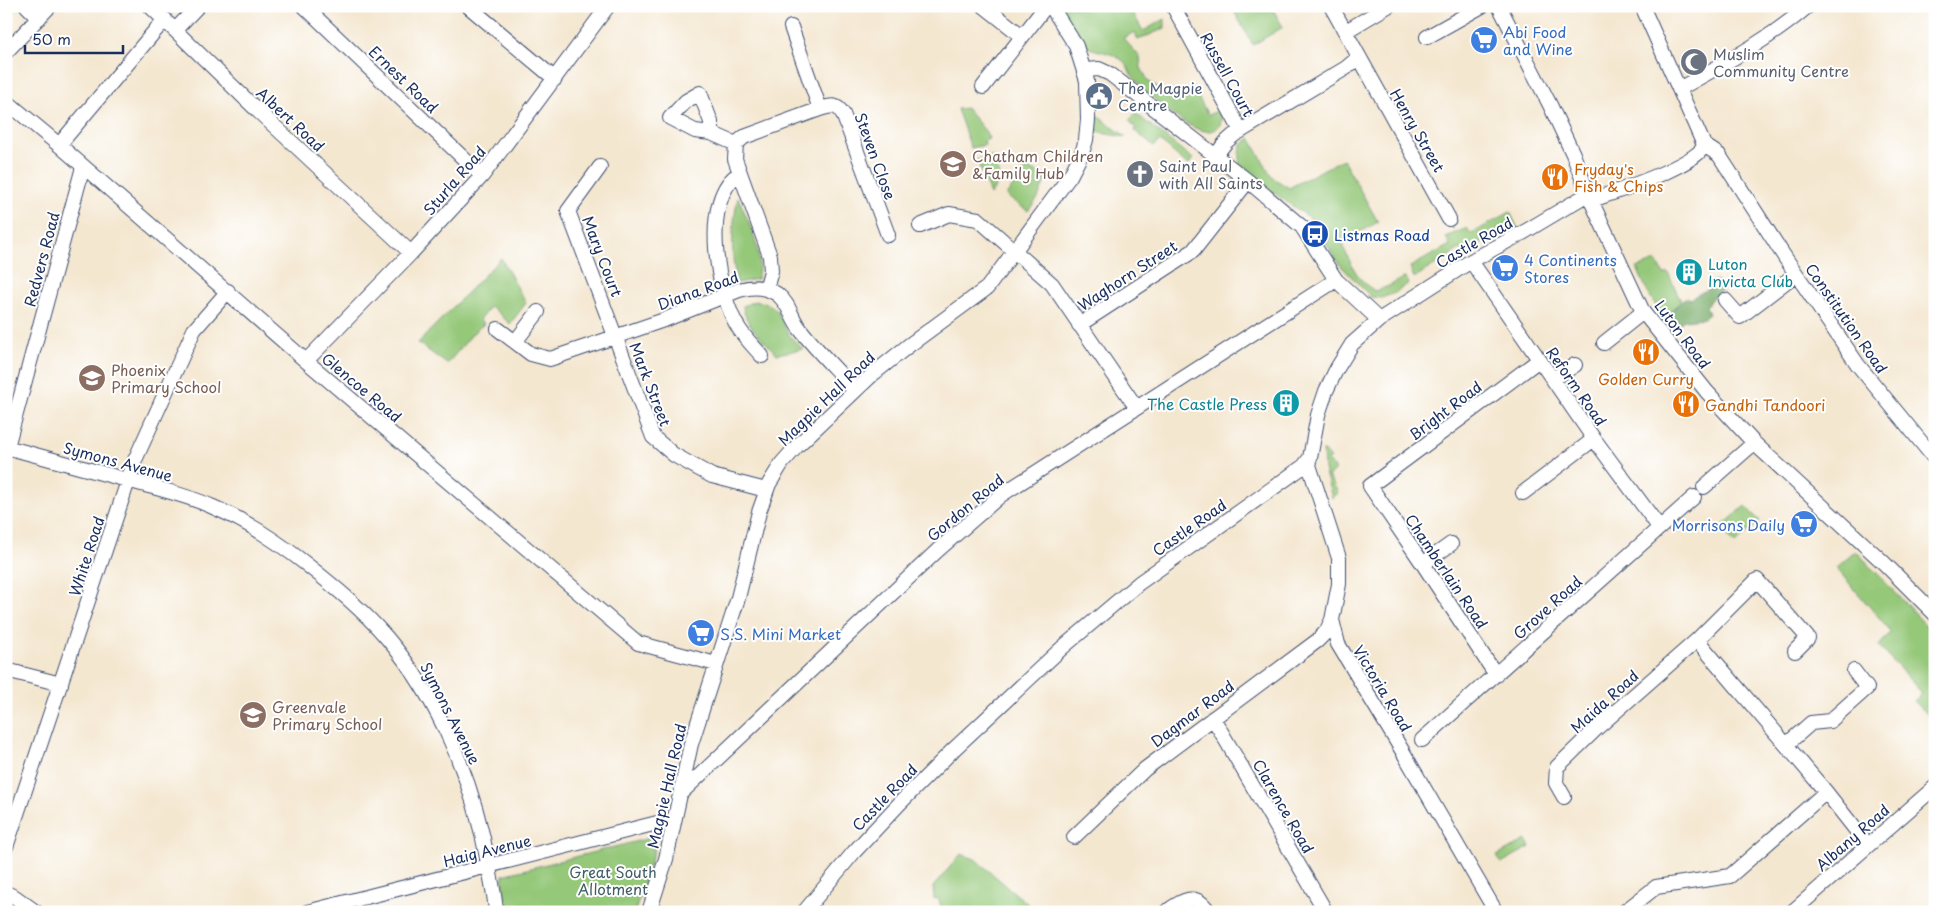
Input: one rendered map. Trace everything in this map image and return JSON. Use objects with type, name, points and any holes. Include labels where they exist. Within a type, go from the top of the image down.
[{"type":"street","points":[[26,6],[39,18]]},
{"type":"street","points":[[6,52],[50,6]]},
{"type":"street","name":"Albert Road","points":[[150,6],[176,29],[257,110],[411,253]]},
{"type":"street","points":[[176,29],[198,6]]},
{"type":"street","name":"Ernest Road","points":[[304,6],[482,176]]},
{"type":"street","points":[[468,6],[555,79]]},
{"type":"street","name":"Sturla Road","points":[[306,361],[411,253],[482,176],[608,6]]},
{"type":"street","points":[[984,6],[1022,36]]},
{"type":"street","points":[[983,87],[1046,6]]},
{"type":"street","name":"Magpie Hall Road","points":[[649,912],[666,859],[691,744],[742,582],[766,490],[782,463],[792,451],[855,390],[887,362],[982,293],[992,283],[1072,172],[1082,153],[1086,140],[1088,120],[1088,88],[1084,70],[1073,40],[1051,6]]},
{"type":"street","name":"Russell Court","points":[[1173,6],[1241,131]]},
{"type":"street","name":"Henry Street","points":[[1331,6],[1449,219]]},
{"type":"street","points":[[1346,31],[1388,6]]},
{"type":"street","points":[[1427,37],[1482,6]]},
{"type":"street","name":"Luton Road","points":[[1499,6],[1550,105],[1643,312],[1707,392],[1754,443],[1884,563],[1935,614]]},
{"type":"street","points":[[1642,6],[1704,145]]},
{"type":"street","points":[[1678,89],[1788,24],[1808,6]]},
{"type":"street","points":[[59,145],[165,19]]},
{"type":"street","points":[[791,27],[820,109],[744,137],[736,144],[735,157],[770,256],[771,271],[766,289],[776,294],[786,303],[800,329],[855,390]]},
{"type":"street","points":[[1215,156],[1228,139],[1346,68],[1358,57]]},
{"type":"street","points":[[1084,70],[1096,69],[1110,74],[1248,181],[1302,227],[1336,280],[1379,320]]},
{"type":"street","name":"Glencoe Road","points":[[6,101],[228,291],[306,361],[638,643],[716,664]]},
{"type":"street","name":"Steven Close","points":[[820,109],[834,105],[843,114],[888,235]]},
{"type":"street","points":[[711,133],[736,144]]},
{"type":"street","name":"Castle Road","points":[[804,912],[854,852],[900,803],[954,749],[1062,648],[1138,582],[1292,476],[1308,462],[1320,407],[1336,370],[1352,344],[1379,320],[1471,261],[1526,231],[1590,197],[1611,194],[1683,164],[1702,151],[1704,145]]},
{"type":"street","name":"Constitution Road","points":[[1704,145],[1719,155],[1796,274],[1858,364],[1935,459]]},
{"type":"street","name":"Redvers Road","points":[[7,447],[82,167]]},
{"type":"street","name":"Mary Court","points":[[600,168],[568,211],[616,336]]},
{"type":"street","points":[[740,173],[732,178],[726,186],[718,215],[716,248],[725,296],[739,330],[762,356]]},
{"type":"street","name":"Waghorn Street","points":[[1079,326],[1192,251],[1248,181]]},
{"type":"street","points":[[920,226],[949,214],[978,220],[1016,251],[1052,284],[1136,407]]},
{"type":"street","name":"Reform Road","points":[[1471,261],[1594,439],[1659,527]]},
{"type":"street","points":[[1724,300],[1740,317],[1796,274]]},
{"type":"street","name":"Gordon Road","points":[[680,794],[1001,494],[1336,280]]},
{"type":"street","name":"Diana Road","points":[[498,329],[531,354],[550,359],[664,320],[725,296],[751,288],[766,289]]},
{"type":"street","name":"White Road","points":[[6,846],[139,450],[197,325],[228,291]]},
{"type":"street","points":[[515,342],[538,312]]},
{"type":"street","points":[[1604,343],[1643,312]]},
{"type":"street","name":"Mark Street","points":[[616,336],[653,437],[674,455],[712,476],[766,490]]},
{"type":"street","name":"Bright Road","points":[[1370,486],[1539,360]]},
{"type":"street","points":[[1553,379],[1574,365]]},
{"type":"street","points":[[1523,493],[1594,439]]},
{"type":"street","name":"Grove Road","points":[[1422,740],[1754,443]]},
{"type":"street","name":"Symons Avenue","points":[[7,447],[178,494],[213,506],[282,545],[340,590],[387,638],[421,685],[452,744],[467,780],[483,832],[496,912]]},
{"type":"street","name":"Victoria Road","points":[[1308,462],[1339,553],[1338,584],[1332,620],[1338,644],[1496,912]]},
{"type":"street","name":"Chamberlain Road","points":[[1370,486],[1496,675]]},
{"type":"street","points":[[1423,564],[1451,544]]},
{"type":"street","name":"Maida Road","points":[[1564,798],[1556,783],[1557,767],[1597,728],[1697,640],[1757,580],[1808,638],[1795,651]]},
{"type":"street","name":"Dagmar Road","points":[[1074,837],[1145,769],[1317,641],[1326,632],[1332,620]]},
{"type":"street","points":[[1697,640],[1868,844]]},
{"type":"street","points":[[6,670],[61,684]]},
{"type":"street","points":[[1786,745],[1811,723],[1830,721],[1867,688],[1854,671]]},
{"type":"street","name":"Clarence Road","points":[[1213,718],[1326,912]]},
{"type":"street","name":"Albany Road","points":[[1792,912],[1935,787]]},
{"type":"street","points":[[1624,912],[1656,887],[1730,876],[1826,792]]},
{"type":"street","name":"Haig Avenue","points":[[307,912],[663,822],[674,822]]},
{"type":"street","points":[[6,893],[36,912]]},
{"type":"street","points":[[1166,912],[1182,900],[1193,899],[1204,903],[1209,912]]},
{"type":"green space","points":[[1059,6],[1080,8],[1129,6],[1143,31],[1165,19],[1165,28],[1138,40],[1135,32],[1123,38],[1140,57],[1141,68],[1149,82],[1172,97],[1193,88],[1208,115],[1217,111],[1219,113],[1221,123],[1219,127],[1214,130],[1205,131],[1195,128],[1170,112],[1146,91],[1121,59],[1081,43]]},
{"type":"green space","points":[[1231,6],[1271,6],[1283,27],[1253,45]]},
{"type":"green space","points":[[966,108],[986,132],[989,139],[984,141],[985,145],[971,148],[957,109]]},
{"type":"green space","points":[[1135,113],[1193,159],[1188,165],[1160,141],[1154,147],[1135,131],[1136,128],[1129,121]]},
{"type":"green space","points":[[1096,115],[1126,137],[1106,134],[1096,130]]},
{"type":"green space","points":[[1250,138],[1272,177],[1289,188],[1343,159],[1378,222],[1352,236],[1342,245],[1352,265],[1359,277],[1375,291],[1405,277],[1409,283],[1395,293],[1381,298],[1371,297],[1340,265],[1309,217],[1239,165],[1241,146]]},
{"type":"green space","points":[[992,156],[999,180],[990,195],[977,160]]},
{"type":"green space","points":[[1025,168],[1047,176],[1038,198],[1028,211],[1006,196]]},
{"type":"green space","points":[[738,197],[754,237],[759,258],[759,269],[757,279],[737,283],[733,262],[733,240]]},
{"type":"green space","points":[[1510,212],[1519,231],[1458,250],[1414,278],[1410,267],[1450,245],[1446,237],[1467,228],[1471,234]]},
{"type":"green space","points":[[501,258],[526,303],[510,324],[491,306],[479,320],[484,324],[475,331],[447,364],[418,343]]},
{"type":"green space","points":[[1656,261],[1664,275],[1668,273],[1681,301],[1664,318],[1648,293],[1637,268]]},
{"type":"green space","points":[[1717,280],[1723,290],[1713,297],[1706,306],[1709,314],[1704,318],[1684,320],[1670,332],[1664,318],[1687,297],[1690,299],[1711,287],[1709,283]]},
{"type":"green space","points":[[755,301],[763,302],[777,311],[788,334],[803,349],[777,354],[766,344],[747,320],[743,306]]},
{"type":"green space","points":[[1323,450],[1331,458],[1328,460],[1336,470],[1328,476],[1338,492],[1332,498],[1324,469]]},
{"type":"green space","points":[[1745,506],[1760,521],[1735,544],[1720,528]]},
{"type":"green space","points":[[1856,551],[1935,635],[1935,722],[1914,701],[1922,693],[1879,646],[1890,633],[1889,629],[1836,568]]},
{"type":"green space","name":"Great South Allotment","points":[[650,838],[655,839],[656,844],[635,912],[505,912],[503,875]]},
{"type":"green space","points":[[1526,840],[1530,847],[1501,863],[1497,856]]},
{"type":"green space","points":[[961,854],[975,859],[1037,912],[934,912],[941,906],[938,898],[934,899],[933,887]]},
{"type":"place","name":"Abi Food and Wine","points":[[1484,40]]},
{"type":"place","name":"Muslim Community Centre","points":[[1694,62]]},
{"type":"place","name":"The Magpie Centre","points":[[1099,96]]},
{"type":"place","name":"Chatham Children &Family Hub","points":[[953,164]]},
{"type":"place","name":"Saint Paul with All Saints","points":[[1140,174]]},
{"type":"place","name":"Fryday's Fish & Chips","points":[[1555,177]]},
{"type":"place","name":"Listmas Road","points":[[1315,234]]},
{"type":"place","name":"4 Continents Stores","points":[[1505,268]]},
{"type":"place","name":"Luton Invicta Club","points":[[1689,272]]},
{"type":"place","name":"Golden Curry","points":[[1646,352]]},
{"type":"place","name":"Phoenix Primary School","points":[[92,378]]},
{"type":"place","name":"The Castle Press","points":[[1286,403]]},
{"type":"place","name":"Gandhi Tandoori","points":[[1686,404]]},
{"type":"place","name":"Morrisons Daily","points":[[1804,524]]},
{"type":"place","name":"S.S. Mini Market","points":[[701,633]]},
{"type":"place","name":"Greenvale Primary School","points":[[253,715]]}]
